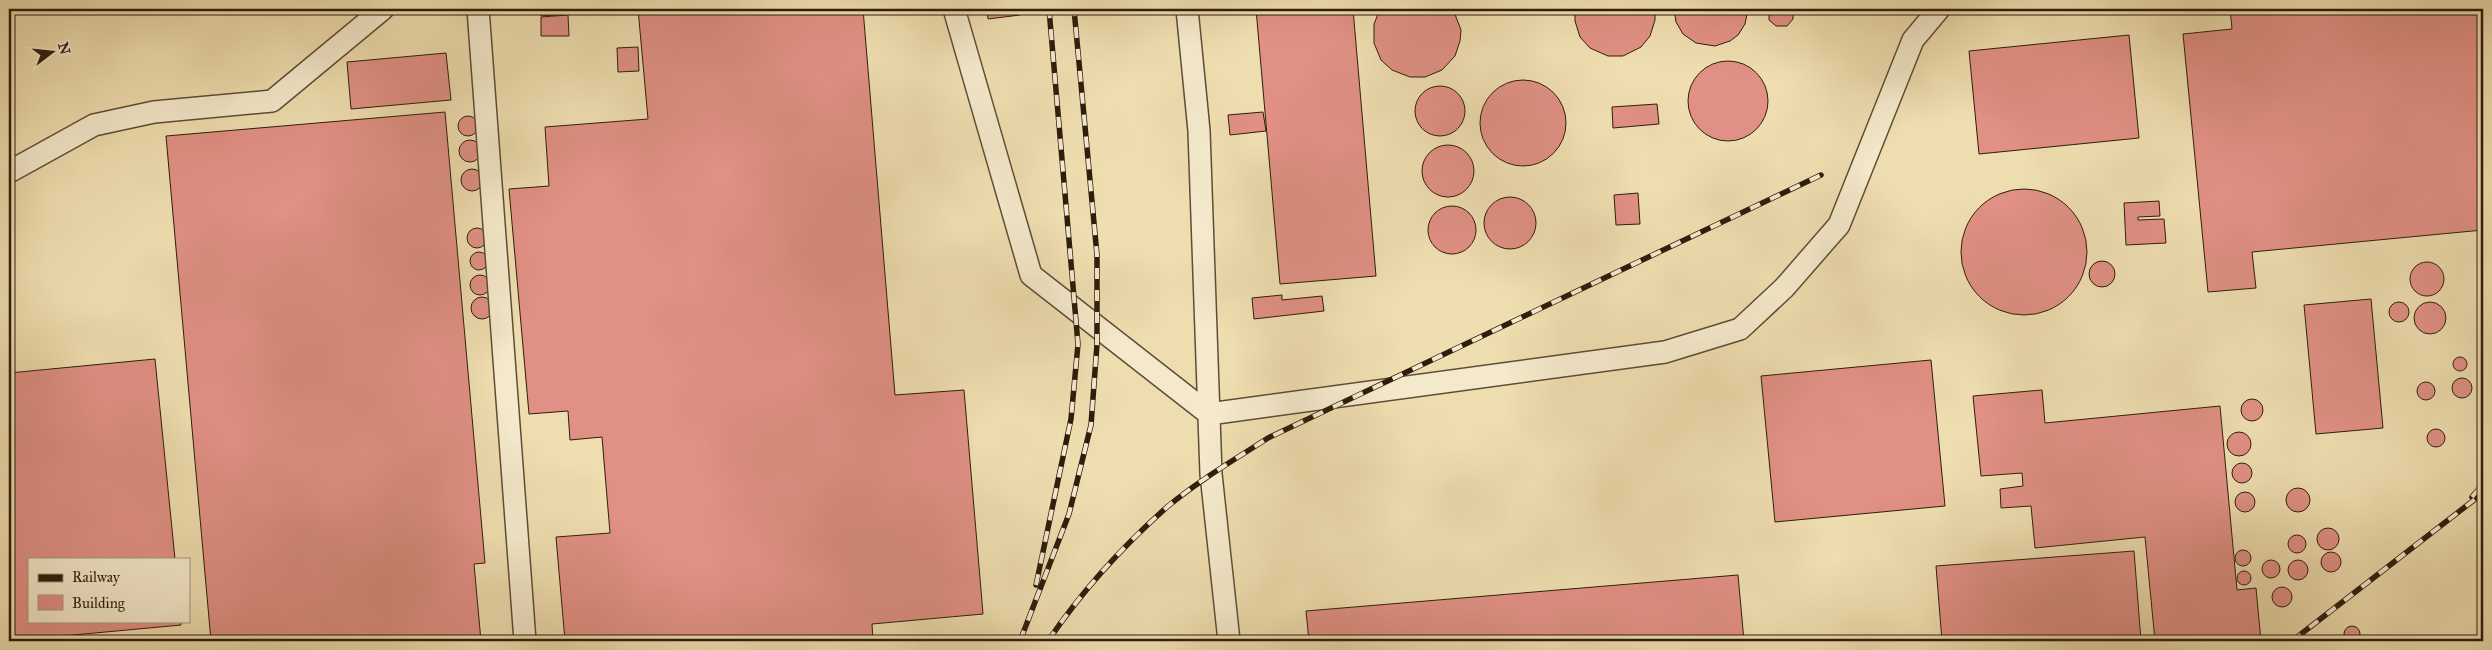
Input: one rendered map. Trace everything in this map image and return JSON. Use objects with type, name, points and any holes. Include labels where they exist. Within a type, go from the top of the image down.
[{"type":"lane","points":[[9,172],[94,125],[154,112],[272,101],[383,9]]},
{"type":"lane","points":[[478,9],[525,641]]},
{"type":"lane","points":[[954,9],[1031,275],[1209,414],[1665,352],[1740,329],[1784,288],[1839,225],[1913,40],[1939,9]]},
{"type":"lane","points":[[1186,9],[1198,131],[1211,474],[1229,641]]},
{"type":"building","points":[[541,9],[568,9],[568,14],[541,16]]},
{"type":"building","points":[[638,9],[863,9],[895,395],[964,390],[983,614],[872,624],[873,641],[565,641],[556,537],[610,533],[602,437],[570,440],[568,411],[529,414],[509,189],[549,186],[545,127],[648,119]]},
{"type":"building","points":[[987,9],[1020,9],[1020,15],[988,19]]},
{"type":"building","points":[[1256,9],[1353,9],[1376,276],[1280,284]]},
{"type":"building","points":[[1380,9],[1453,9],[1461,30],[1455,56],[1442,70],[1425,77],[1410,77],[1392,70],[1381,60],[1374,43],[1374,24]]},
{"type":"building","points":[[1575,9],[1655,9],[1655,20],[1650,36],[1641,47],[1623,56],[1608,56],[1590,48],[1580,37],[1575,21]]},
{"type":"building","points":[[1674,9],[1748,9],[1745,24],[1738,35],[1730,41],[1715,46],[1696,43],[1683,34],[1676,22]]},
{"type":"building","points":[[1769,9],[1793,9],[1793,19],[1787,26],[1776,26],[1769,20]]},
{"type":"building","points":[[2230,9],[2483,9],[2483,230],[2252,252],[2256,288],[2208,292],[2183,34],[2232,29]]},
{"type":"building","points":[[568,15],[569,36],[541,36],[541,17]]},
{"type":"building","points":[[2129,35],[2139,138],[1979,154],[1969,51]]},
{"type":"building","points":[[638,47],[639,71],[618,72],[617,48]]},
{"type":"building","points":[[446,53],[451,100],[351,109],[347,62]]},
{"type":"building","points":[[1728,61],[1743,64],[1756,73],[1765,86],[1768,101],[1765,116],[1756,129],[1743,138],[1728,141],[1713,138],[1700,129],[1691,116],[1688,101],[1691,86],[1700,73],[1713,64]]},
{"type":"building","points":[[1523,80],[1539,83],[1547,87],[1559,99],[1563,107],[1566,123],[1563,139],[1559,147],[1547,159],[1539,163],[1523,166],[1507,163],[1499,159],[1487,147],[1483,139],[1480,123],[1483,107],[1487,99],[1499,87],[1507,83]]},
{"type":"building","points":[[1435,86],[1445,86],[1458,93],[1465,106],[1465,116],[1458,129],[1445,136],[1435,136],[1426,132],[1419,125],[1415,116],[1415,106],[1419,97],[1426,90]]},
{"type":"building","points":[[1657,104],[1659,124],[1613,128],[1612,107]]},
{"type":"building","points":[[445,112],[485,563],[474,564],[481,641],[211,641],[166,136]]},
{"type":"building","points":[[1263,112],[1266,131],[1230,135],[1228,115]]},
{"type":"building","points":[[464,116],[472,116],[478,122],[478,130],[472,136],[464,136],[458,130],[458,122]]},
{"type":"building","points":[[470,140],[478,143],[481,151],[478,159],[470,162],[462,159],[459,151],[462,143]]},
{"type":"building","points":[[1448,145],[1458,147],[1466,153],[1472,161],[1474,171],[1472,181],[1466,189],[1458,195],[1448,197],[1438,195],[1430,189],[1424,181],[1422,171],[1424,161],[1430,153],[1438,147]]},
{"type":"building","points":[[472,169],[482,176],[483,180],[476,190],[472,191],[462,184],[461,180],[468,170]]},
{"type":"building","points":[[2024,189],[2048,194],[2069,207],[2082,228],[2087,252],[2082,276],[2069,297],[2048,310],[2024,315],[2000,310],[1979,297],[1966,276],[1961,252],[1966,228],[1979,207],[2000,194]]},
{"type":"building","points":[[1638,193],[1640,224],[1616,225],[1614,195]]},
{"type":"building","points":[[1510,197],[1520,199],[1528,205],[1534,213],[1536,223],[1534,233],[1528,241],[1520,247],[1510,249],[1500,247],[1492,241],[1486,233],[1484,223],[1486,213],[1492,205],[1500,199]]},
{"type":"building","points":[[2159,201],[2160,216],[2138,217],[2138,220],[2164,219],[2166,243],[2126,245],[2124,203]]},
{"type":"building","points":[[1447,206],[1457,206],[1466,210],[1472,216],[1475,221],[1475,239],[1466,250],[1457,254],[1447,254],[1438,250],[1432,244],[1428,235],[1428,225],[1432,216],[1438,210]]},
{"type":"building","points":[[473,228],[481,228],[487,234],[487,242],[481,248],[473,248],[467,242],[467,234]]},
{"type":"building","points":[[475,252],[483,252],[488,257],[486,268],[475,270],[470,265],[470,257]]},
{"type":"building","points":[[2102,261],[2111,265],[2115,274],[2111,283],[2102,287],[2093,283],[2089,274],[2093,265]]},
{"type":"building","points":[[2427,262],[2439,267],[2444,279],[2439,291],[2427,296],[2415,291],[2410,279],[2415,267]]},
{"type":"building","points":[[480,275],[487,278],[490,285],[487,292],[480,295],[473,292],[470,285],[473,278]]},
{"type":"building","points":[[1282,295],[1282,300],[1322,296],[1324,311],[1254,319],[1252,298]]},
{"type":"building","points":[[482,297],[490,300],[493,308],[490,316],[482,319],[474,316],[471,308],[474,300]]},
{"type":"building","points":[[2371,299],[2383,428],[2316,434],[2304,305]]},
{"type":"building","points":[[2399,302],[2406,305],[2409,312],[2406,319],[2399,322],[2392,319],[2389,312],[2392,305]]},
{"type":"building","points":[[2430,302],[2436,303],[2441,307],[2445,312],[2445,324],[2441,329],[2436,333],[2430,334],[2424,333],[2419,329],[2415,324],[2414,318],[2415,312],[2419,307],[2424,303]]},
{"type":"building","points":[[2460,357],[2465,359],[2467,364],[2465,369],[2460,371],[2455,369],[2453,364],[2455,359]]},
{"type":"building","points":[[155,359],[175,558],[28,558],[28,622],[181,622],[181,625],[9,641],[9,373]]},
{"type":"building","points":[[1931,360],[1945,506],[1775,522],[1761,376]]},
{"type":"building","points":[[2462,378],[2469,381],[2472,388],[2469,395],[2462,398],[2455,395],[2452,388],[2455,381]]},
{"type":"building","points":[[2426,382],[2432,385],[2435,391],[2432,397],[2426,400],[2420,397],[2417,391],[2420,385]]},
{"type":"building","points":[[2042,390],[2045,423],[2220,406],[2237,590],[2256,588],[2261,641],[2155,641],[2145,537],[2035,548],[2031,506],[2001,508],[2000,489],[2023,486],[2022,473],[1981,476],[1973,396]]},
{"type":"building","points":[[2252,399],[2260,402],[2263,410],[2260,418],[2252,421],[2244,418],[2241,410],[2244,402]]},
{"type":"building","points":[[2436,429],[2442,432],[2445,438],[2442,444],[2436,447],[2430,444],[2427,438],[2430,432]]},
{"type":"building","points":[[2239,432],[2248,435],[2251,444],[2248,453],[2239,456],[2230,453],[2227,444],[2230,435]]},
{"type":"building","points":[[2242,463],[2249,466],[2252,473],[2249,480],[2242,483],[2235,480],[2232,473],[2235,466]]},
{"type":"building","points":[[2298,488],[2307,491],[2310,500],[2307,509],[2298,512],[2289,509],[2286,500],[2289,491]]},
{"type":"building","points":[[2245,492],[2252,495],[2255,502],[2252,509],[2245,512],[2238,509],[2235,502],[2238,495]]},
{"type":"building","points":[[2328,528],[2338,535],[2339,539],[2332,549],[2328,550],[2318,543],[2317,539],[2324,529]]},
{"type":"building","points":[[2297,535],[2305,540],[2306,544],[2301,552],[2297,553],[2289,548],[2288,544],[2293,536]]},
{"type":"building","points":[[2243,550],[2249,552],[2251,558],[2249,564],[2243,566],[2237,564],[2235,558],[2237,552]]},
{"type":"building","points":[[2134,551],[2141,641],[1942,641],[1936,566]]},
{"type":"building","points":[[2331,552],[2338,555],[2341,562],[2338,569],[2331,572],[2324,569],[2321,562],[2324,555]]},
{"type":"building","points":[[2267,560],[2275,560],[2280,565],[2278,576],[2267,578],[2262,573],[2262,565]]},
{"type":"building","points":[[2298,560],[2305,563],[2308,570],[2305,577],[2298,580],[2291,577],[2288,570],[2291,563]]},
{"type":"building","points":[[2241,571],[2247,571],[2251,578],[2247,585],[2241,585],[2237,581],[2237,575]]},
{"type":"building","points":[[1738,575],[1744,641],[1309,641],[1306,611]]},
{"type":"building","points":[[2282,587],[2289,590],[2292,597],[2289,604],[2282,607],[2275,604],[2272,597],[2275,590]]},
{"type":"building","points":[[2349,626],[2355,626],[2360,631],[2358,640],[2349,642],[2344,637],[2344,631]]},
{"type":"railway","points":[[1036,585],[1071,419],[1078,344],[1049,9]]},
{"type":"railway","points":[[1020,641],[1069,514],[1091,425],[1097,344],[1097,255],[1074,9]]},
{"type":"railway","points":[[1048,641],[1089,587],[1150,522],[1191,488],[1268,438],[1821,175]]},
{"type":"railway","points":[[2472,497],[2483,484]]},
{"type":"railway","points":[[2292,641],[2483,493]]}]
